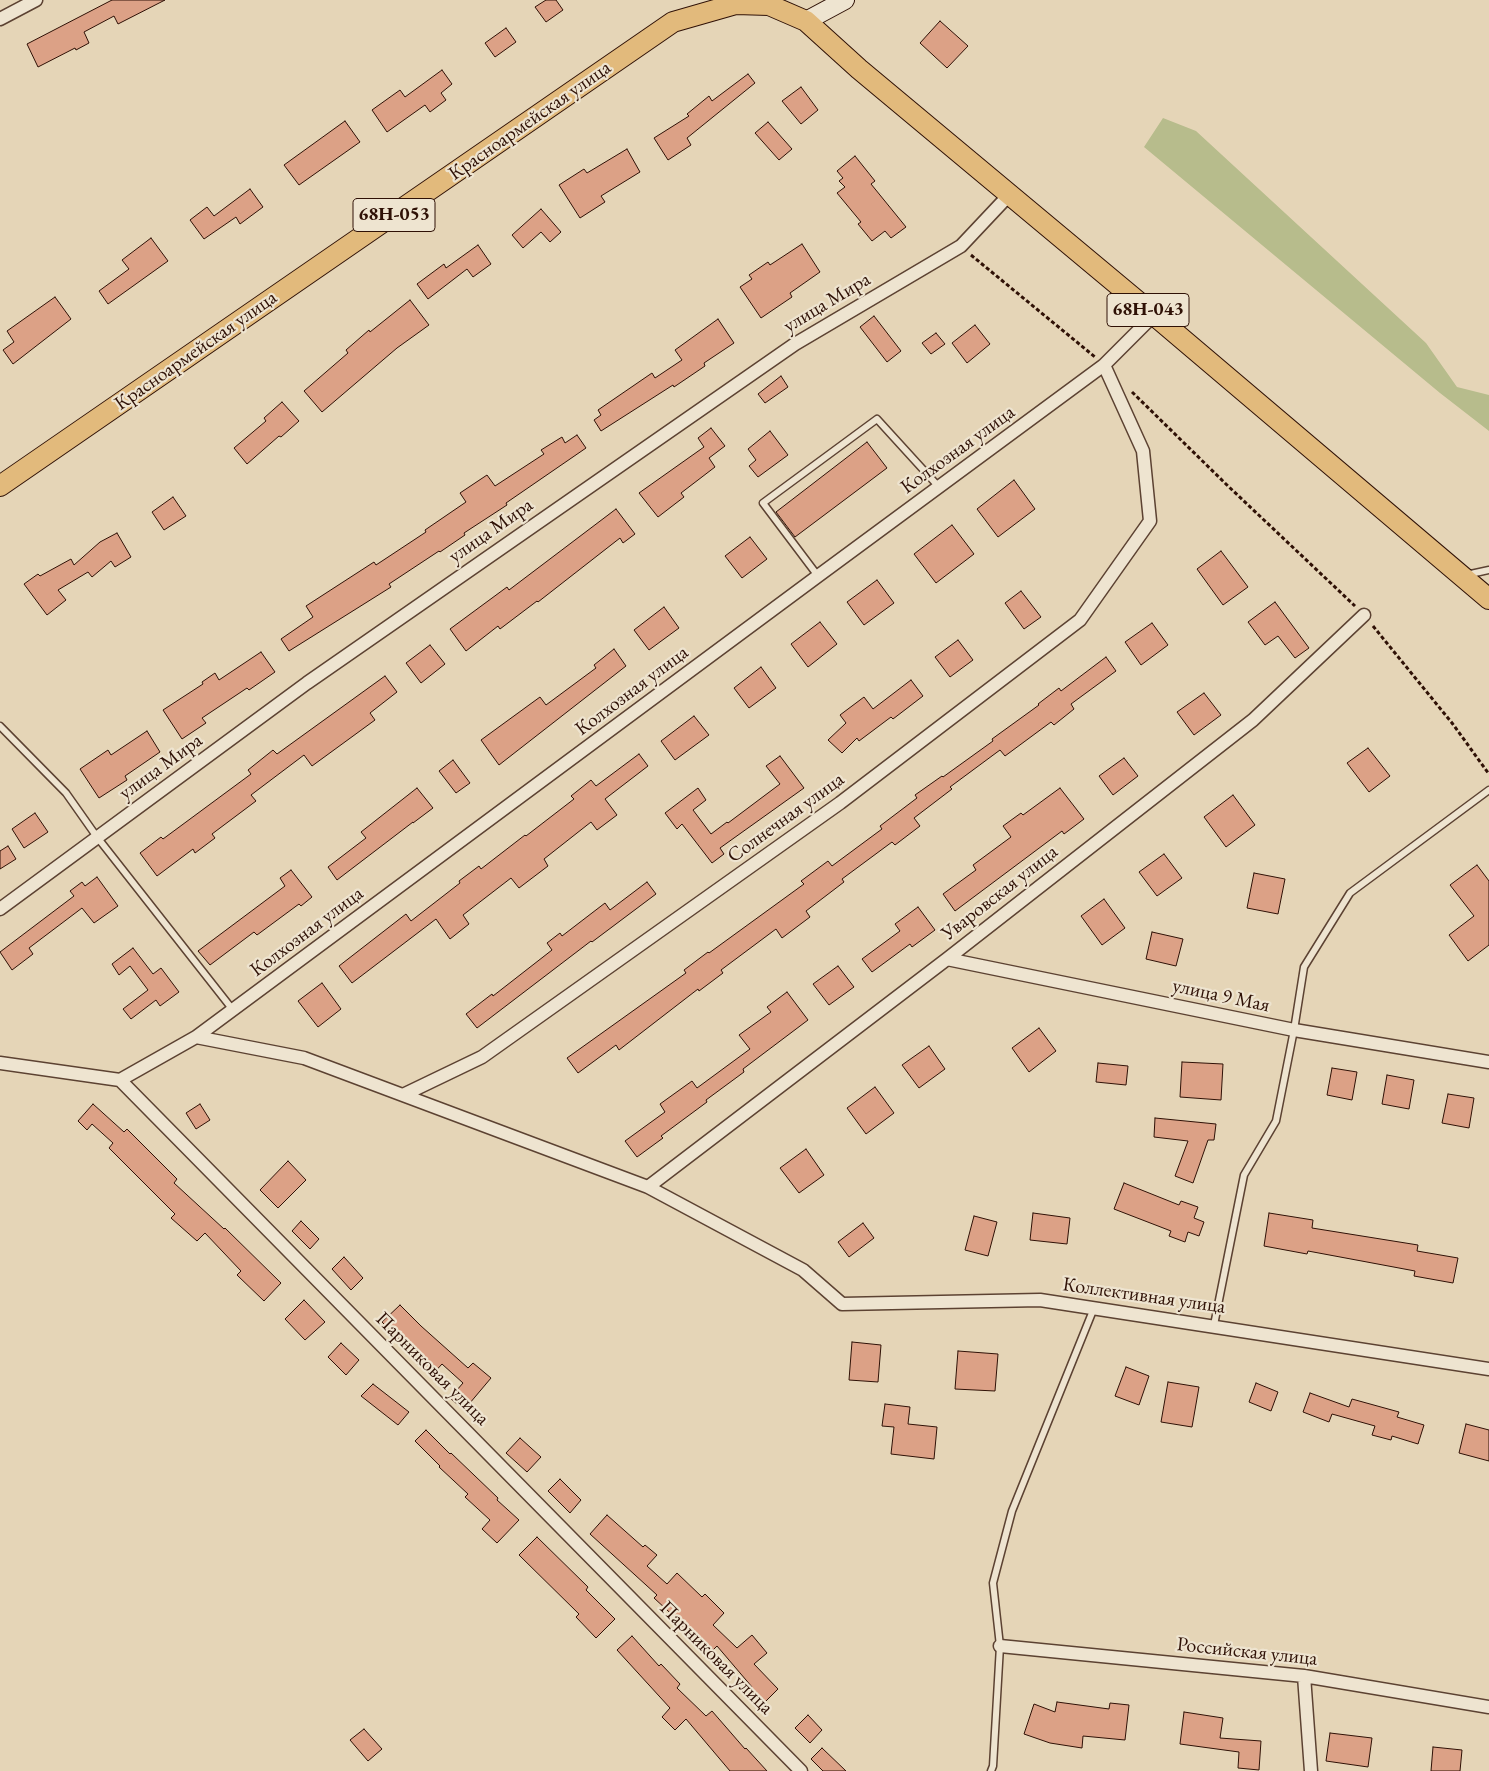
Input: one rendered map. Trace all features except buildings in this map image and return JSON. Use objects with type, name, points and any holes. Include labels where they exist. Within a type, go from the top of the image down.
[{"type":"main road","name":"Красноармейская улица","points":[[0,486],[673,22],[736,4],[769,2],[806,22]]},
{"type":"main road","name":"68Н-043","points":[[806,22],[859,69],[1154,315],[1489,600]]},
{"type":"street","points":[[0,19],[36,0]]},
{"type":"street","points":[[806,22],[845,0]]},
{"type":"street","name":"улица Мира","points":[[0,909],[307,682],[794,344],[961,246],[1009,195]]},
{"type":"street","name":"Колхозная улица","points":[[120,1080],[196,1037],[233,1010],[1104,365],[1154,315]]},
{"type":"street","name":"Солнечная улица","points":[[403,1095],[482,1057],[840,803],[1080,620],[1150,522],[1144,451],[1104,365]]},
{"type":"street","name":"Уваровская улица","points":[[648,1187],[946,959],[1253,720],[1364,615]]},
{"type":"street","name":"улица 9 Мая","points":[[946,959],[1294,1030],[1489,1062]]},
{"type":"street","name":"Коллективная улица","points":[[196,1037],[304,1058],[648,1187],[803,1270],[842,1304],[1040,1300],[1214,1325],[1489,1369]]},
{"type":"street","points":[[0,1063],[120,1080]]},
{"type":"street","name":"Парниковая улица","points":[[120,1080],[801,1771]]},
{"type":"street","name":"Российская улица","points":[[1000,1646],[1304,1676],[1489,1707]]},
{"type":"street","points":[[1304,1676],[1311,1771]]},
{"type":"lane","points":[[818,576],[763,504],[876,418],[938,487]]},
{"type":"lane","points":[[1461,576],[1489,570]]},
{"type":"lane","points":[[0,726],[66,793],[97,837],[233,1010]]},
{"type":"lane","points":[[1214,1325],[1244,1175],[1276,1121],[1304,967],[1350,893],[1489,790]]},
{"type":"lane","points":[[991,1771],[994,1766],[1000,1646],[994,1583],[1012,1511],[1094,1308]]},
{"type":"path","points":[[961,246],[1104,365]]},
{"type":"path","points":[[1132,392],[1364,615],[1452,723],[1489,774]]},
{"type":"green space","points":[[1163,118],[1196,131],[1426,343],[1457,387],[1489,395],[1489,431],[1440,393],[1144,147]]}]
